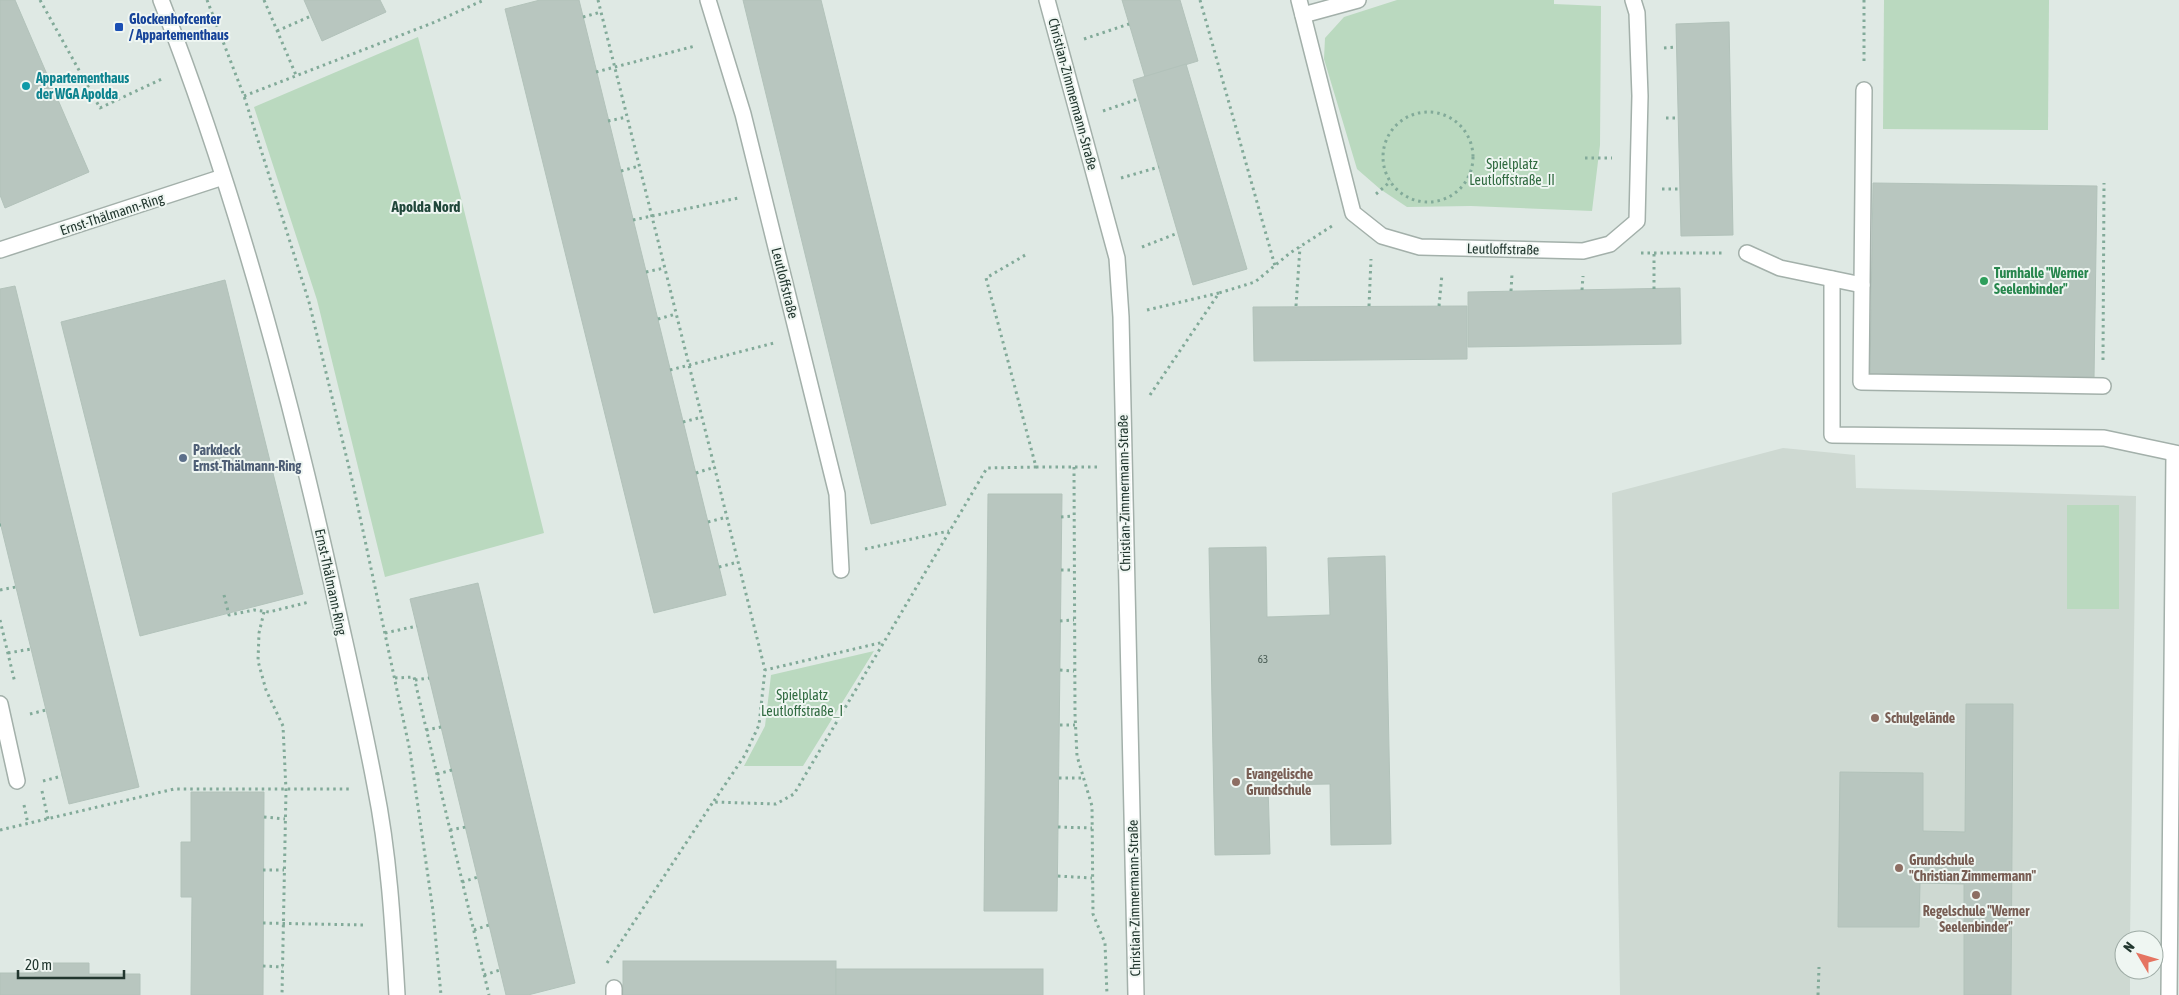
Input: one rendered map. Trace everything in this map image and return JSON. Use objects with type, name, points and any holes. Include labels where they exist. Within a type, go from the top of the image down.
[{"type":"street","name":"Ernst-Thälmann-Ring","points":[[162,0],[187,67],[265,309],[315,506],[372,768],[392,907],[397,995]]},
{"type":"street","name":"Leutloffstraße","points":[[708,0],[740,103],[837,494],[841,562]]},
{"type":"street","name":"Christian-Zimmermann-Straße","points":[[1047,0],[1117,258],[1121,317],[1136,995]]},
{"type":"street","points":[[1353,213],[1301,7],[1358,0]]},
{"type":"street","name":"Leutloffstraße","points":[[1353,213],[1382,236],[1420,247],[1583,251],[1610,244],[1637,220],[1640,96],[1637,13],[1633,0]]},
{"type":"street","points":[[1864,90],[1861,382],[2103,386]]},
{"type":"street","name":"Ernst-Thälmann-Ring","points":[[0,250],[223,177]]},
{"type":"street","points":[[1747,253],[1780,268],[1862,285]]},
{"type":"street","points":[[1832,279],[1832,435],[2104,438],[2177,454],[2169,995]]},
{"type":"street","points":[[0,704],[17,780]]},
{"type":"path","points":[[40,0],[100,108],[187,67]]},
{"type":"path","points":[[207,0],[244,96],[310,302],[354,484],[410,751],[433,911],[441,995]]},
{"type":"path","points":[[264,0],[296,75]]},
{"type":"path","points":[[244,96],[435,22],[484,0]]},
{"type":"path","points":[[598,0],[765,670],[759,725],[745,755],[602,971]]},
{"type":"path","points":[[1200,0],[1275,266]]},
{"type":"path","points":[[1864,0],[1864,90]]},
{"type":"path","points":[[583,17],[601,12]]},
{"type":"path","points":[[277,31],[311,16]]},
{"type":"path","points":[[1080,41],[1129,24]]},
{"type":"path","points":[[596,72],[720,39]]},
{"type":"path","points":[[1099,113],[1138,98]]},
{"type":"path","points":[[1426,111],[1441,114],[1454,120],[1465,130],[1471,143],[1473,158],[1470,172],[1463,185],[1452,195],[1438,200],[1424,202],[1410,198],[1397,189],[1388,178],[1383,163],[1384,148],[1389,134],[1398,123],[1412,115],[1426,111]]},
{"type":"path","points":[[608,121],[627,117]]},
{"type":"path","points":[[621,171],[639,166]]},
{"type":"path","points":[[1116,179],[1159,167]]},
{"type":"path","points":[[2103,386],[2104,183]]},
{"type":"path","points":[[633,220],[763,193]]},
{"type":"path","points":[[1121,317],[1219,293],[1255,282],[1300,246],[1353,213]]},
{"type":"path","points":[[1135,250],[1178,233]]},
{"type":"path","points":[[1369,306],[1370,261],[1382,236]]},
{"type":"path","points":[[1610,244],[1621,253],[1747,253]]},
{"type":"path","points":[[1296,306],[1300,246]]},
{"type":"path","points":[[1440,306],[1444,247]]},
{"type":"path","points":[[1654,253],[1654,289]]},
{"type":"path","points":[[1027,254],[986,278],[1036,467]]},
{"type":"path","points":[[646,272],[664,268]]},
{"type":"path","points":[[1123,425],[1148,398],[1219,293]]},
{"type":"path","points":[[658,319],[676,314]]},
{"type":"path","points":[[670,370],[798,337]]},
{"type":"path","points":[[683,422],[702,417]]},
{"type":"path","points":[[1074,467],[1075,725],[1077,756],[1092,806],[1093,914],[1105,943],[1107,995]]},
{"type":"path","points":[[713,802],[776,804],[794,794],[987,468],[1124,467]]},
{"type":"path","points":[[696,472],[715,468]]},
{"type":"path","points":[[708,522],[727,516]]},
{"type":"path","points":[[1061,517],[1074,516]]},
{"type":"path","points":[[841,562],[950,531]]},
{"type":"path","points":[[719,567],[738,562]]},
{"type":"path","points":[[1061,570],[1074,570]]},
{"type":"path","points":[[0,590],[16,586]]},
{"type":"path","points":[[224,596],[229,615],[254,610],[264,612],[315,601]]},
{"type":"path","points":[[264,612],[259,633],[258,662],[266,690],[283,726],[286,790],[282,995]]},
{"type":"path","points":[[1060,621],[1074,620]]},
{"type":"path","points":[[385,633],[417,626]]},
{"type":"path","points":[[765,670],[885,642]]},
{"type":"path","points":[[8,653],[31,649]]},
{"type":"path","points":[[1060,670],[1074,671]]},
{"type":"path","points":[[395,678],[414,676],[489,995]]},
{"type":"path","points":[[415,680],[429,678]]},
{"type":"path","points":[[24,716],[46,710]]},
{"type":"path","points":[[1060,725],[1075,725]]},
{"type":"path","points":[[426,730],[441,727]]},
{"type":"path","points":[[437,774],[452,770]]},
{"type":"path","points":[[40,782],[62,776]]},
{"type":"path","points":[[1059,778],[1084,778]]},
{"type":"path","points":[[0,830],[174,789],[352,789]]},
{"type":"path","points":[[264,817],[285,819]]},
{"type":"path","points":[[450,830],[466,827]]},
{"type":"path","points":[[1058,827],[1092,828]]},
{"type":"path","points":[[263,870],[284,870]]},
{"type":"path","points":[[1058,876],[1092,878]]},
{"type":"path","points":[[462,882],[478,877]]},
{"type":"path","points":[[263,923],[365,925]]},
{"type":"path","points":[[474,930],[489,925]]},
{"type":"path","points":[[263,966],[282,967]]},
{"type":"path","points":[[1818,995],[1819,968]]},
{"type":"path","points":[[484,975],[500,970]]},
{"type":"shaded area","name":"Schulgelände","points":[[1783,448],[1855,455],[1856,488],[2136,496],[2130,930],[2114,930],[2114,980],[2130,980],[2130,995],[1620,995],[1612,493]]},
{"type":"green space","name":"Spielplatz Leutloffstraße_II","points":[[1397,0],[1554,0],[1554,4],[1601,6],[1600,145],[1592,211],[1471,206],[1407,207],[1380,189],[1357,169],[1324,59],[1325,38],[1344,17]]},
{"type":"green space","points":[[1884,0],[2049,0],[2048,130],[1883,129]]},
{"type":"green space","points":[[418,37],[460,194],[544,533],[385,577],[317,300],[254,107]]},
{"type":"green space","points":[[2067,505],[2119,505],[2119,609],[2067,609]]},
{"type":"green space","name":"Spielplatz Leutloffstraße_I","points":[[874,651],[803,766],[744,766],[765,726],[771,675]]},
{"type":"building","name":"Appartementhaus der WGA Apolda","points":[[0,0],[15,0],[89,172],[5,208],[0,195]]},
{"type":"building","points":[[304,0],[380,0],[386,12],[322,41]]},
{"type":"building","points":[[540,0],[579,0],[726,595],[654,613],[505,9]]},
{"type":"building","points":[[743,0],[821,0],[946,505],[871,524]]},
{"type":"building","points":[[1122,0],[1180,0],[1198,61],[1145,77]]},
{"type":"building","points":[[1729,22],[1733,235],[1681,236],[1676,24]]},
{"type":"building","points":[[1186,64],[1247,269],[1193,285],[1133,80]]},
{"type":"building","name":"Turnhalle \"Werner Seelenbinder\"","points":[[1873,183],[2097,186],[2094,378],[1870,376]]},
{"type":"building","name":"Parkdeck Ernst-Thälmann-Ring","points":[[225,280],[303,594],[140,636],[61,322]]},
{"type":"building","points":[[15,286],[139,787],[69,804],[0,522],[0,289]]},
{"type":"building","points":[[1680,288],[1681,344],[1468,347],[1468,292]]},
{"type":"building","points":[[1467,306],[1467,359],[1254,361],[1253,307]]},
{"type":"building","points":[[988,494],[1062,494],[1057,911],[984,911]]},
{"type":"building","points":[[1266,547],[1267,617],[1330,615],[1328,558],[1385,556],[1391,844],[1331,845],[1330,784],[1268,785],[1270,854],[1215,855],[1209,548]]},
{"type":"building","points":[[478,583],[575,983],[528,995],[506,995],[410,599]]},
{"type":"building","points":[[1966,704],[2013,704],[2011,995],[1964,995],[1964,884],[1920,883],[1919,927],[1838,927],[1840,772],[1923,773],[1923,831],[1965,832]]},
{"type":"building","points":[[191,792],[264,792],[263,995],[191,995],[192,897],[181,897],[181,842],[191,842]]},
{"type":"building","points":[[623,961],[836,961],[836,995],[623,995]]},
{"type":"building","points":[[35,963],[89,963],[89,974],[140,974],[140,995],[0,995],[0,973],[35,973]]},
{"type":"building","points":[[836,969],[1043,969],[1043,995],[836,995]]},
{"type":"place","name":"Glockenhofcenter / Appartementhaus","points":[[119,27]]},
{"type":"place","name":"Appartementhaus der WGA Apolda","points":[[26,86]]},
{"type":"place","name":"Turnhalle \"Werner Seelenbinder\"","points":[[1984,281]]},
{"type":"place","name":"Parkdeck Ernst-Thälmann-Ring","points":[[183,458]]},
{"type":"place","name":"Schulgelände","points":[[1875,718]]},
{"type":"place","name":"Evangelische Grundschule","points":[[1236,782]]},
{"type":"place","name":"Grundschule \"Christian Zimmermann\"","points":[[1899,868]]},
{"type":"place","name":"Regelschule \"Werner Seelenbinder\"","points":[[1976,895]]},
{"type":"district","name":"Apolda Nord","points":[[426,206]]}]
